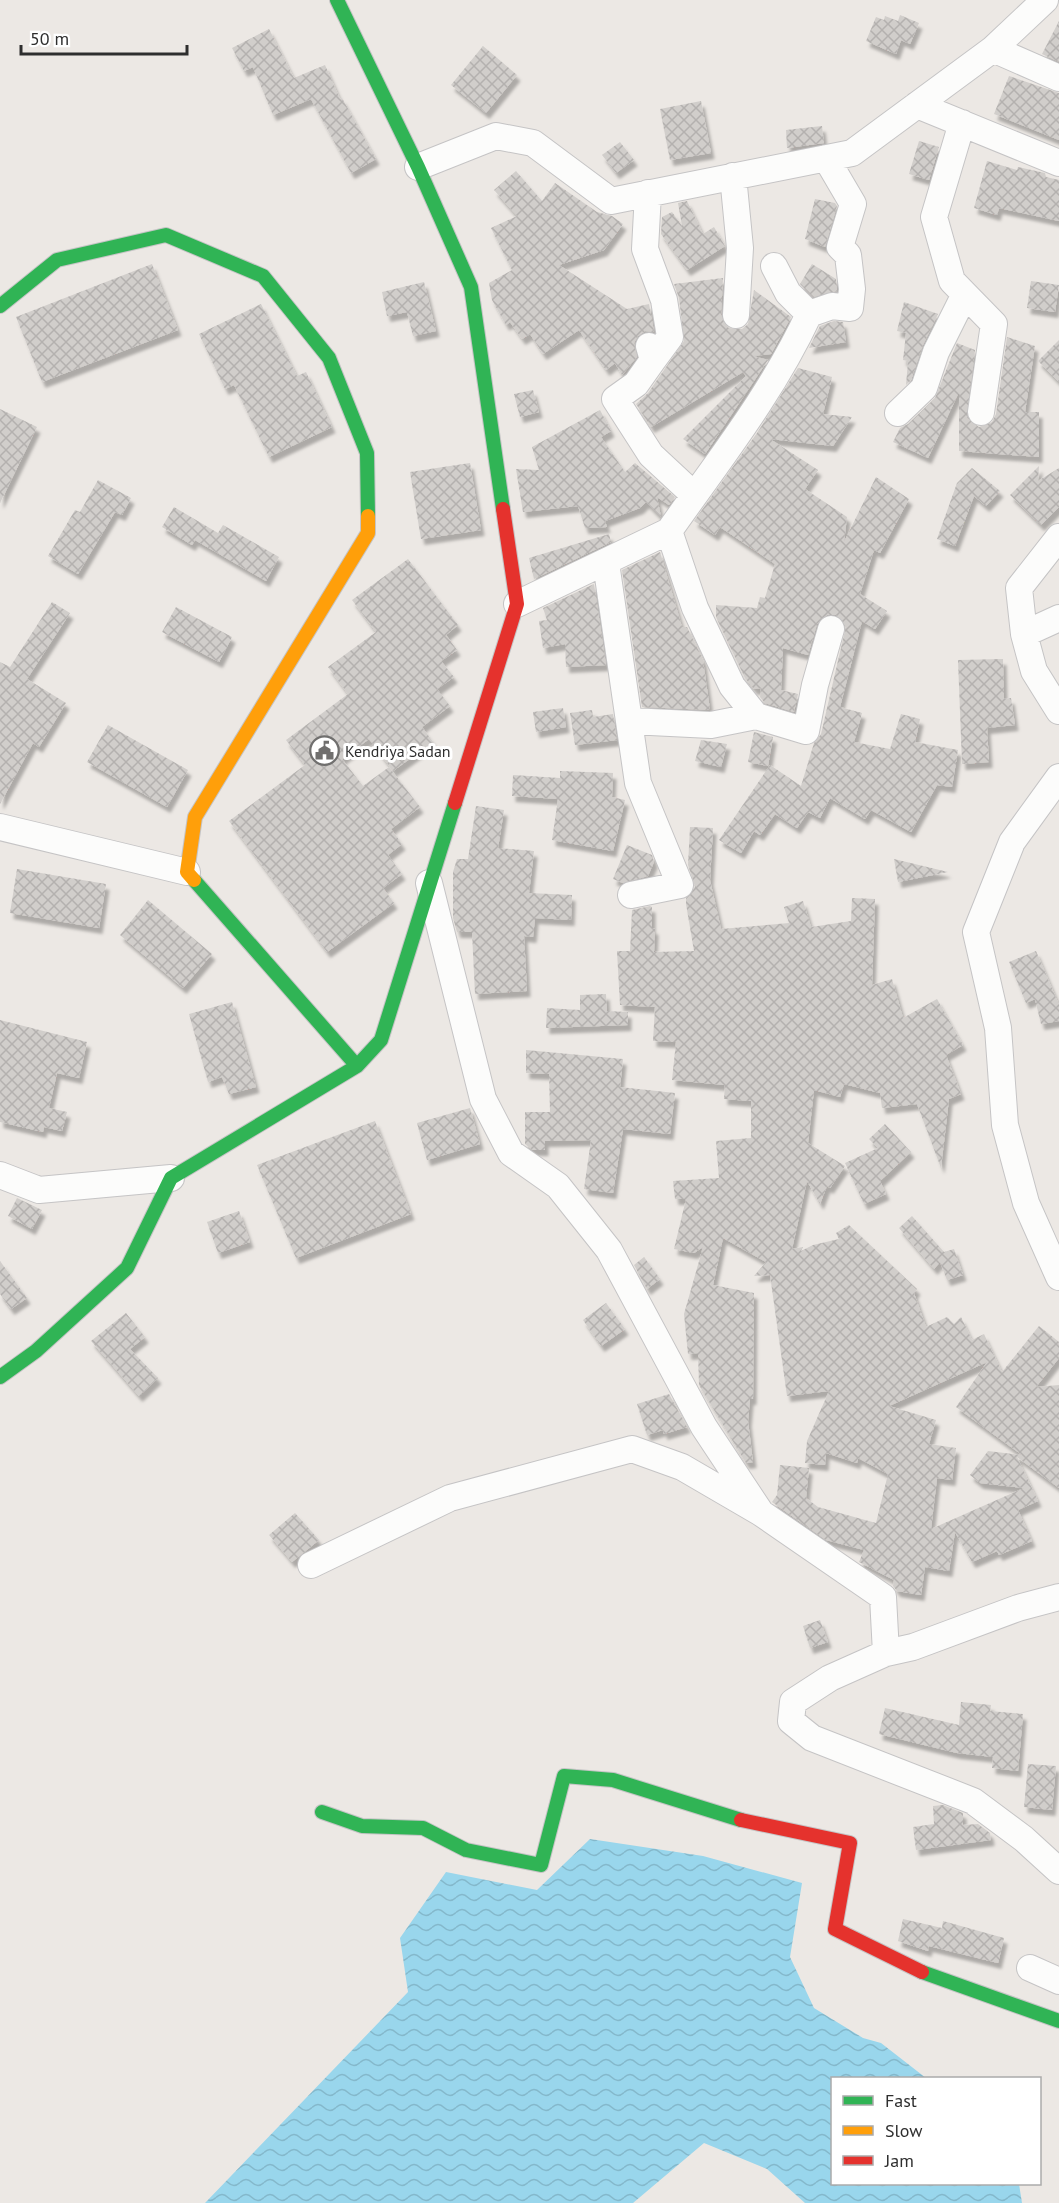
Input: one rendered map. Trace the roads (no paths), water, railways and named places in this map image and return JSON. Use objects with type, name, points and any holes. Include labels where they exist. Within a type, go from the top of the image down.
[{"type":"street","points":[[0,1175],[39,1190],[171,1178],[357,1066],[381,1040],[517,604],[471,287],[418,167],[337,0]]},
{"type":"street","points":[[418,167],[496,136],[533,143],[611,201],[852,153],[993,49],[1045,0]]},
{"type":"street","points":[[993,49],[1059,78]]},
{"type":"street","points":[[917,105],[1059,163]]},
{"type":"street","points":[[962,123],[934,217],[952,281],[964,296],[994,324],[981,412]]},
{"type":"street","points":[[517,604],[669,531],[729,449],[791,353],[809,314],[832,306],[850,308],[852,289],[848,255],[840,247],[853,204],[826,158]]},
{"type":"street","points":[[733,176],[740,248],[736,315]]},
{"type":"street","points":[[648,193],[645,249],[664,300],[670,337],[651,353],[636,384],[615,399],[651,455],[694,495]]},
{"type":"street","points":[[0,306],[57,260],[166,235],[263,276],[329,358],[367,453],[368,533],[195,817],[187,872]]},
{"type":"street","points":[[774,266],[788,293],[809,314]]},
{"type":"street","points":[[898,413],[924,388],[936,352],[964,296]]},
{"type":"street","points":[[669,531],[695,608],[709,638],[732,686],[756,716]]},
{"type":"street","points":[[1059,537],[1019,588],[1024,634],[1034,671],[1059,711]]},
{"type":"street","points":[[606,563],[638,783],[680,885],[631,896]]},
{"type":"street","points":[[1024,634],[1059,618]]},
{"type":"street","points":[[630,721],[711,725],[756,716],[806,731],[815,685],[831,628]]},
{"type":"street","points":[[1059,777],[1012,842],[976,932],[998,1028],[1005,1125],[1026,1203],[1059,1277]]},
{"type":"street","points":[[0,827],[187,872],[357,1066]]},
{"type":"street","points":[[429,882],[483,1099],[511,1153],[558,1186],[609,1250],[704,1427],[761,1513]]},
{"type":"street","points":[[0,1377],[36,1351],[127,1268],[171,1178]]},
{"type":"street","points":[[311,1565],[450,1498],[632,1449],[682,1467],[761,1513],[883,1597],[886,1653]]},
{"type":"street","points":[[1059,1597],[1018,1608],[913,1647],[886,1653],[830,1678],[793,1702],[791,1721],[813,1738],[973,1801],[1024,1839],[1059,1871]]},
{"type":"street","points":[[322,1812],[362,1826],[423,1828],[466,1850],[541,1865],[564,1776],[613,1780],[737,1819],[850,1843],[835,1929],[858,1943],[946,1982],[1059,2021]]},
{"type":"street","points":[[1029,1968],[1059,1981]]},
{"type":"water","points":[[590,1839],[703,1856],[802,1883],[790,1957],[814,2008],[863,2038],[881,2043],[925,2077],[831,2077],[831,2185],[1019,2185],[1022,2203],[805,2203],[767,2169],[704,2143],[633,2203],[205,2203],[408,1992],[400,1938],[446,1872],[537,1890]]},
{"type":"place","name":"Kendriya Sadan","points":[[324,751]]}]
